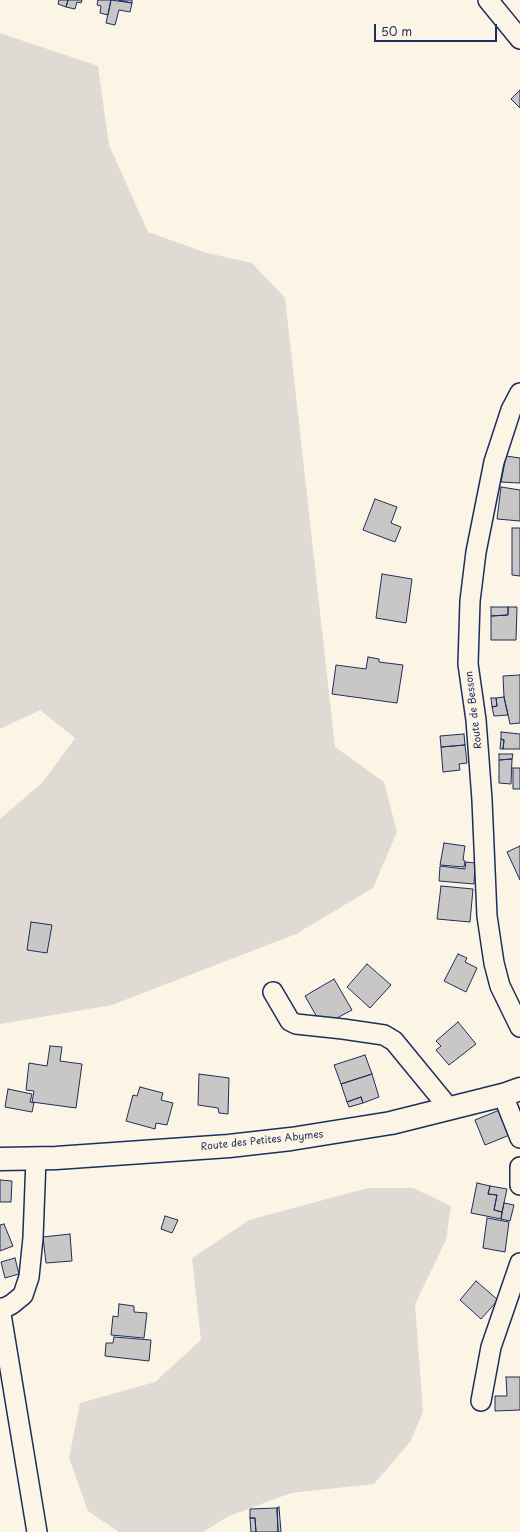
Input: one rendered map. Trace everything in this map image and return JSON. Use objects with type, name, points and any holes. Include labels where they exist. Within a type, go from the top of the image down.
[{"type":"main road","name":"Route des Petites Abymes","points":[[0,1159],[36,1159],[207,1147],[291,1139],[391,1123],[512,1092]]},
{"type":"street","points":[[488,0],[520,39]]},
{"type":"street","name":"Route de Besson","points":[[520,393],[511,410],[494,462],[476,552],[470,601],[468,664],[476,720],[482,793],[487,916],[494,963],[500,986],[520,1027]]},
{"type":"street","points":[[273,992],[290,1021],[296,1024],[384,1035],[394,1041],[449,1108]]},
{"type":"street","points":[[512,1092],[520,1138]]},
{"type":"street","points":[[36,1159],[33,1238],[29,1277],[23,1295],[12,1304],[0,1309],[38,1532]]},
{"type":"street","points":[[520,1167],[520,1185]]},
{"type":"street","points":[[481,1401],[491,1347],[520,1263]]},
{"type":"shaded area","points":[[0,33],[98,66],[109,145],[148,232],[207,253],[252,263],[285,298],[335,747],[384,782],[397,832],[373,888],[296,934],[112,1005],[0,1024],[0,819],[43,782],[75,738],[40,710],[0,729]]},
{"type":"shaded area","points":[[368,1188],[413,1188],[451,1206],[446,1240],[415,1304],[423,1412],[410,1442],[374,1484],[291,1493],[229,1516],[203,1532],[119,1532],[88,1511],[69,1458],[80,1403],[155,1382],[201,1340],[192,1258],[249,1220]]},
{"type":"building","points":[[59,0],[68,0],[66,7],[58,4]]},
{"type":"building","points":[[68,0],[82,0],[81,3],[77,2],[75,9],[66,7]]},
{"type":"building","points":[[98,0],[111,0],[108,15],[100,13],[101,6],[97,5]]},
{"type":"building","points":[[111,0],[132,3],[130,12],[119,10],[115,25],[106,23]]},
{"type":"building","points":[[118,0],[132,0],[132,3]]},
{"type":"building","points":[[520,90],[520,108],[511,99]]},
{"type":"building","points":[[506,456],[520,458],[520,483],[501,482]]},
{"type":"building","points":[[501,487],[520,490],[520,521],[497,519]]},
{"type":"building","points":[[375,499],[397,507],[391,523],[401,527],[395,542],[363,530]]},
{"type":"building","points":[[512,528],[520,528],[520,576],[512,575]]},
{"type":"building","points":[[382,574],[412,579],[406,623],[376,618]]},
{"type":"building","points":[[491,607],[508,607],[508,615],[491,616]]},
{"type":"building","points":[[508,607],[517,607],[516,640],[491,640],[491,616],[508,615]]},
{"type":"building","points":[[368,657],[379,659],[379,662],[403,665],[397,703],[332,694],[336,665],[366,669]]},
{"type":"building","points":[[520,675],[520,723],[510,724],[504,697],[503,676]]},
{"type":"building","points":[[504,697],[508,715],[494,716],[492,707],[497,706],[496,698]]},
{"type":"building","points":[[491,698],[496,698],[497,706],[492,707]]},
{"type":"building","points":[[501,732],[520,734],[520,749],[503,749],[504,740],[501,739]]},
{"type":"building","points":[[464,734],[465,745],[441,747],[440,736]]},
{"type":"building","points":[[501,739],[504,740],[503,749],[500,749]]},
{"type":"building","points":[[465,745],[467,763],[459,764],[460,770],[443,772],[441,747]]},
{"type":"building","points":[[499,754],[513,754],[512,759],[499,760]]},
{"type":"building","points":[[512,759],[511,784],[499,783],[499,760]]},
{"type":"building","points":[[513,768],[520,768],[520,789],[513,789]]},
{"type":"building","points":[[444,843],[465,846],[463,860],[465,861],[464,867],[440,865]]},
{"type":"building","points":[[520,846],[520,880],[507,852]]},
{"type":"building","points":[[466,862],[475,863],[474,884],[439,881],[440,866],[465,869]]},
{"type":"building","points":[[441,886],[473,889],[470,922],[437,919]]},
{"type":"building","points":[[31,922],[52,925],[47,953],[27,950]]},
{"type":"building","points":[[458,954],[467,958],[465,962],[477,968],[466,992],[444,981]]},
{"type":"building","points":[[367,964],[391,985],[370,1008],[347,987]]},
{"type":"building","points":[[334,979],[352,1010],[322,1026],[305,996]]},
{"type":"building","points":[[458,1022],[476,1044],[449,1065],[436,1050],[441,1046],[436,1041]]},
{"type":"building","points":[[50,1046],[62,1047],[60,1061],[82,1064],[76,1108],[32,1102],[34,1091],[26,1090],[29,1063],[47,1066]]},
{"type":"building","points":[[365,1055],[372,1074],[341,1084],[334,1065]]},
{"type":"building","points":[[199,1074],[229,1078],[228,1114],[219,1113],[218,1108],[198,1105]]},
{"type":"building","points":[[372,1074],[379,1097],[363,1103],[361,1097],[347,1102],[341,1084]]},
{"type":"building","points":[[140,1087],[163,1093],[161,1100],[173,1103],[167,1125],[156,1123],[155,1129],[126,1121],[133,1095],[137,1096]]},
{"type":"building","points":[[8,1089],[32,1094],[30,1102],[34,1103],[32,1112],[5,1107]]},
{"type":"building","points":[[361,1097],[363,1103],[349,1107],[347,1102]]},
{"type":"building","points":[[502,1109],[512,1134],[485,1145],[475,1120]]},
{"type":"building","points":[[0,1180],[12,1181],[11,1202],[0,1202]]},
{"type":"building","points":[[477,1183],[490,1186],[488,1194],[497,1195],[494,1210],[502,1212],[501,1219],[471,1213]]},
{"type":"building","points":[[490,1186],[507,1189],[502,1212],[494,1210],[497,1195],[488,1194]]},
{"type":"building","points":[[504,1203],[514,1205],[510,1221],[501,1219]]},
{"type":"building","points":[[165,1216],[178,1220],[172,1233],[161,1229]]},
{"type":"building","points":[[487,1218],[509,1222],[505,1252],[483,1248]]},
{"type":"building","points":[[4,1224],[13,1246],[0,1251],[0,1225]]},
{"type":"building","points":[[70,1234],[72,1261],[46,1263],[43,1237]]},
{"type":"building","points":[[15,1258],[19,1274],[5,1278],[1,1262]]},
{"type":"building","points":[[476,1281],[498,1300],[481,1319],[460,1300]]},
{"type":"building","points":[[119,1304],[134,1306],[134,1312],[147,1313],[144,1338],[111,1335],[113,1316],[118,1317]]},
{"type":"building","points":[[114,1337],[151,1340],[149,1361],[105,1356],[106,1343],[113,1343]]},
{"type":"building","points":[[506,1377],[520,1377],[520,1410],[495,1411],[495,1396],[507,1396]]},
{"type":"building","points":[[279,1507],[281,1532],[278,1532],[277,1508]]},
{"type":"building","points":[[277,1508],[278,1532],[256,1532],[255,1518],[250,1518],[250,1509]]},
{"type":"building","points":[[250,1518],[255,1518],[256,1532],[251,1532]]}]
